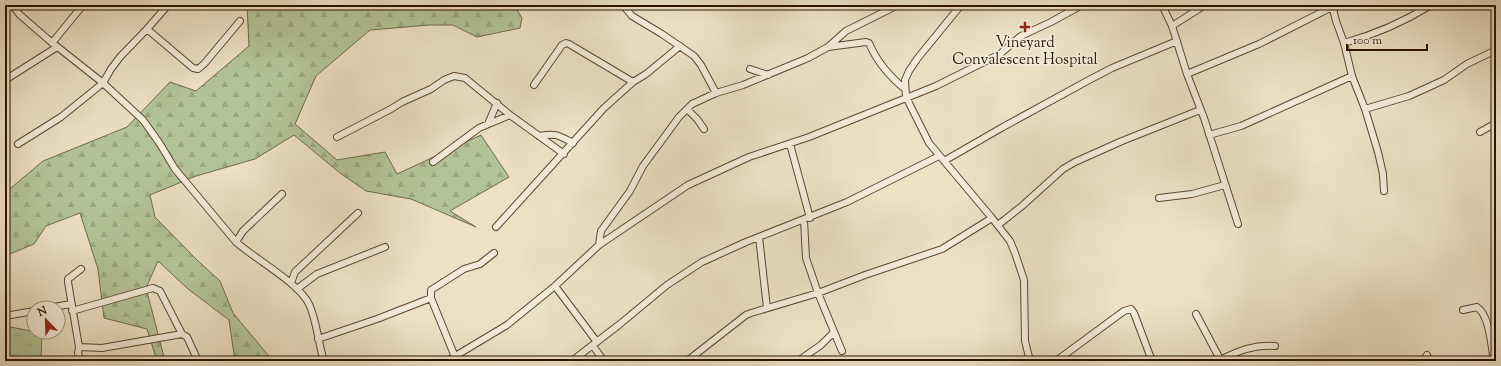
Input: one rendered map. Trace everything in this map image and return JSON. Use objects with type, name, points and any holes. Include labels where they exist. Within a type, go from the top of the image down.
[{"type":"street","points":[[12,5],[20,15],[54,45],[103,82],[143,120],[175,169],[236,242],[246,251],[291,283],[303,294],[309,304],[324,361]]},
{"type":"street","points":[[5,80],[54,45],[84,5]]},
{"type":"street","points":[[18,144],[61,117],[103,82],[120,57],[168,5]]},
{"type":"street","points":[[623,5],[632,16],[694,56],[701,65],[716,93]]},
{"type":"street","points":[[599,245],[602,231],[630,191],[644,166],[679,117],[692,104],[716,93],[744,85],[808,58],[828,47],[846,31],[898,5]]},
{"type":"street","points":[[961,5],[909,71],[905,80],[906,97],[923,134],[939,156],[1010,241],[1024,280],[1025,341],[1030,361]]},
{"type":"street","points":[[447,361],[507,325],[555,286],[599,245],[660,202],[688,185],[749,157],[790,144],[936,86],[993,58],[1022,36],[1082,5]]},
{"type":"street","points":[[1162,5],[1172,26],[1238,224]]},
{"type":"street","points":[[1172,26],[1205,5]]},
{"type":"street","points":[[1344,43],[1389,29],[1431,5]]},
{"type":"street","points":[[1187,74],[1258,44],[1332,6],[1344,43],[1352,76],[1365,109],[1378,152],[1383,174],[1384,191]]},
{"type":"street","points":[[147,29],[193,68],[198,69],[204,64],[240,21]]},
{"type":"street","points":[[944,161],[1112,68],[1177,41]]},
{"type":"street","points":[[828,47],[866,42],[869,43],[881,66],[891,78],[905,89]]},
{"type":"street","points":[[534,85],[562,45],[566,43],[633,82]]},
{"type":"street","points":[[496,227],[564,154],[604,108],[633,82],[646,74],[680,46]]},
{"type":"street","points":[[1365,109],[1409,96],[1444,80],[1467,64],[1496,50]]},
{"type":"street","points":[[750,69],[768,75]]},
{"type":"street","points":[[337,137],[391,109],[405,100],[418,96],[449,77],[459,76],[465,78],[510,115],[564,154]]},
{"type":"street","points":[[1209,136],[1241,126],[1352,76]]},
{"type":"street","points":[[488,124],[497,103]]},
{"type":"street","points":[[687,110],[697,119],[704,129]]},
{"type":"street","points":[[998,225],[1022,206],[1063,169],[1075,162],[1122,141],[1200,110]]},
{"type":"street","points":[[433,162],[479,128],[510,115]]},
{"type":"street","points":[[1480,132],[1496,123]]},
{"type":"street","points":[[540,136],[553,134],[560,135],[573,143]]},
{"type":"street","points":[[790,144],[807,219],[806,258],[833,334],[842,351]]},
{"type":"street","points":[[572,361],[682,274],[702,262],[759,237],[847,202],[939,156]]},
{"type":"street","points":[[1159,198],[1192,194],[1224,185]]},
{"type":"street","points":[[236,242],[243,231],[282,194]]},
{"type":"street","points":[[291,283],[295,272],[358,212]]},
{"type":"street","points":[[687,361],[746,316],[818,293],[865,275],[942,249],[992,218]]},
{"type":"street","points":[[759,237],[768,308]]},
{"type":"street","points":[[297,289],[317,274],[385,247]]},
{"type":"street","points":[[455,356],[431,298],[431,290],[464,269],[480,264],[494,253]]},
{"type":"street","points":[[80,361],[68,279],[81,269]]},
{"type":"street","points":[[555,286],[595,344],[604,361]]},
{"type":"street","points":[[72,311],[153,288],[157,289],[160,291],[182,334],[187,337],[198,361]]},
{"type":"street","points":[[318,339],[377,320],[431,298]]},
{"type":"street","points":[[66,305],[71,304]]},
{"type":"street","points":[[1463,310],[1477,307],[1484,314],[1489,330],[1494,361]]},
{"type":"street","points":[[1056,361],[1124,311],[1131,309],[1134,313],[1152,361]]},
{"type":"street","points":[[5,316],[26,312]]},
{"type":"street","points":[[1196,314],[1220,360],[1243,349],[1266,345],[1275,346]]},
{"type":"street","points":[[78,347],[102,348],[182,334]]},
{"type":"street","points":[[798,361],[821,345],[833,334]]},
{"type":"street","points":[[1423,361],[1427,355]]},
{"type":"green space","points":[[247,5],[514,5],[522,18],[520,28],[477,37],[453,25],[429,25],[370,30],[316,76],[295,124],[337,160],[385,152],[397,174],[481,135],[509,177],[450,211],[476,227],[411,199],[366,191],[340,173],[294,135],[255,159],[196,176],[150,195],[155,217],[220,281],[233,313],[273,361],[235,361],[229,320],[188,289],[158,261],[146,288],[165,361],[157,361],[147,329],[104,318],[98,269],[80,213],[46,226],[34,244],[5,256],[5,193],[43,161],[127,127],[170,82],[196,91],[249,46]]},
{"type":"green space","points":[[5,326],[26,330],[26,340],[42,340],[41,361],[5,361]]},
{"type":"place","name":"Vineyard Convalescent Hospital","points":[[1025,27]]}]
